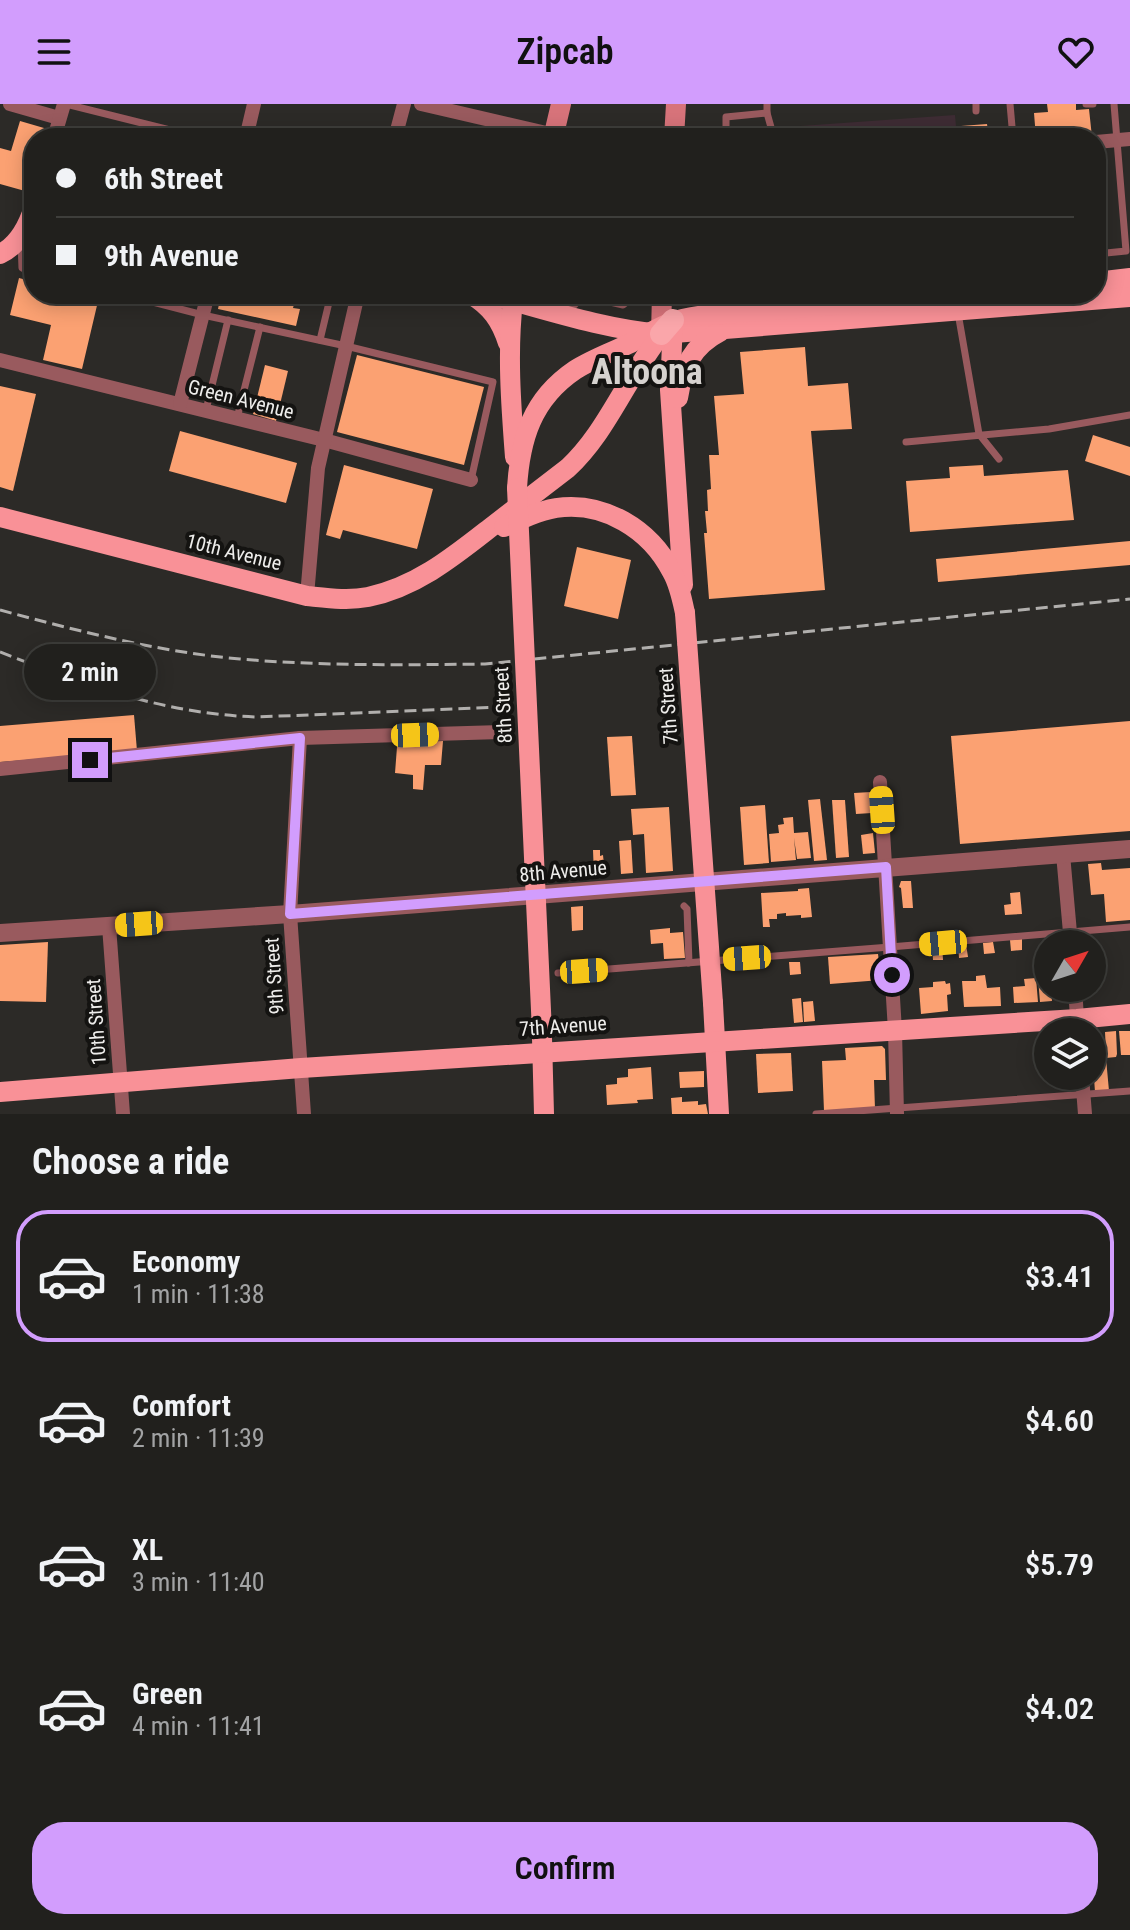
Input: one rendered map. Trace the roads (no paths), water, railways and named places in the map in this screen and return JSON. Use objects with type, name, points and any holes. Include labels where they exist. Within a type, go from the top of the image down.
[{"type":"main road","points":[[559,128],[561,104]]},
{"type":"main road","points":[[675,128],[676,104]]},
{"type":"main road","points":[[687,128],[688,104]]},
{"type":"main road","points":[[0,254],[8,250],[24,230]]},
{"type":"main road","points":[[1106,281],[1130,278]]},
{"type":"main road","points":[[1106,297],[1130,297]]},
{"type":"main road","points":[[486,304],[501,323],[510,353]]},
{"type":"main road","name":"8th Street","points":[[513,304],[510,353],[544,1114]]},
{"type":"main road","points":[[535,304],[625,329],[723,330],[917,304]]},
{"type":"main road","name":"7th Street","points":[[662,304],[719,1114]]},
{"type":"main road","name":"7th Street","points":[[663,329],[672,304]]},
{"type":"main road","points":[[517,488],[521,447],[529,425],[540,403],[575,370],[663,329],[699,316],[808,304]]},
{"type":"main road","points":[[452,558],[584,453],[663,329]]},
{"type":"main road","points":[[674,450],[676,414],[684,369],[699,345],[723,330]]},
{"type":"main road","points":[[452,558],[497,530],[529,516],[557,508],[587,508],[614,515],[636,528],[657,548],[673,572],[685,613]]},
{"type":"main road","name":"10th Avenue","points":[[0,517],[307,596],[338,599],[389,591],[437,569],[452,558]]},
{"type":"main road","name":"7th Avenue","points":[[1106,1020],[1130,1014]]},
{"type":"main road","name":"7th Avenue","points":[[0,1092],[301,1068],[542,1042],[715,1041],[1034,1027]]},
{"type":"street","points":[[10,104],[63,109]]},
{"type":"street","points":[[248,128],[254,104]]},
{"type":"street","points":[[398,128],[404,104]]},
{"type":"street","points":[[421,104],[521,128]]},
{"type":"street","points":[[180,404],[206,304]]},
{"type":"street","points":[[307,596],[318,468],[356,304]]},
{"type":"street","name":"Green Avenue","points":[[0,360],[324,440],[471,480]]},
{"type":"street","points":[[0,769],[300,738],[501,732]]},
{"type":"street","name":"9th Street","points":[[300,738],[290,914],[304,1114]]},
{"type":"street","points":[[880,782],[897,1111]]},
{"type":"street","name":"8th Avenue","points":[[0,933],[290,914],[1130,849]]},
{"type":"street","points":[[1063,854],[1069,930]]},
{"type":"street","name":"10th Street","points":[[109,926],[123,1114]]},
{"type":"street","points":[[1083,1090],[1085,1114]]},
{"type":"lane","points":[[756,104],[767,108]]},
{"type":"lane","points":[[1010,104],[1012,128]]},
{"type":"lane","points":[[1086,104],[1093,104]]},
{"type":"lane","points":[[1106,253],[1126,251],[1124,140],[1114,104]]},
{"type":"lane","points":[[726,128],[726,117],[767,108]]},
{"type":"lane","points":[[767,108],[772,128]]},
{"type":"lane","points":[[63,109],[154,128]]},
{"type":"lane","points":[[21,237],[24,268]]},
{"type":"lane","points":[[161,304],[493,382],[471,480]]},
{"type":"lane","points":[[320,340],[329,304]]},
{"type":"lane","points":[[564,314],[572,304]]},
{"type":"lane","points":[[963,304],[979,434],[999,459]]},
{"type":"lane","points":[[206,410],[228,320]]},
{"type":"lane","points":[[237,418],[260,327]]},
{"type":"lane","points":[[906,442],[1049,429],[1130,415]]},
{"type":"lane","points":[[684,906],[687,909],[689,963]]},
{"type":"lane","points":[[1106,931],[1130,927]]},
{"type":"lane","points":[[558,973],[890,947],[1034,940]]},
{"type":"lane","points":[[816,1114],[897,1111],[1130,1091]]},
{"type":"railway","points":[[0,610],[119,640],[210,656],[301,663],[485,664],[1130,599]]},
{"type":"railway","points":[[0,652],[126,696],[223,715],[257,717],[502,707]]},
{"type":"district","name":"Altoona","points":[[647,372]]}]
